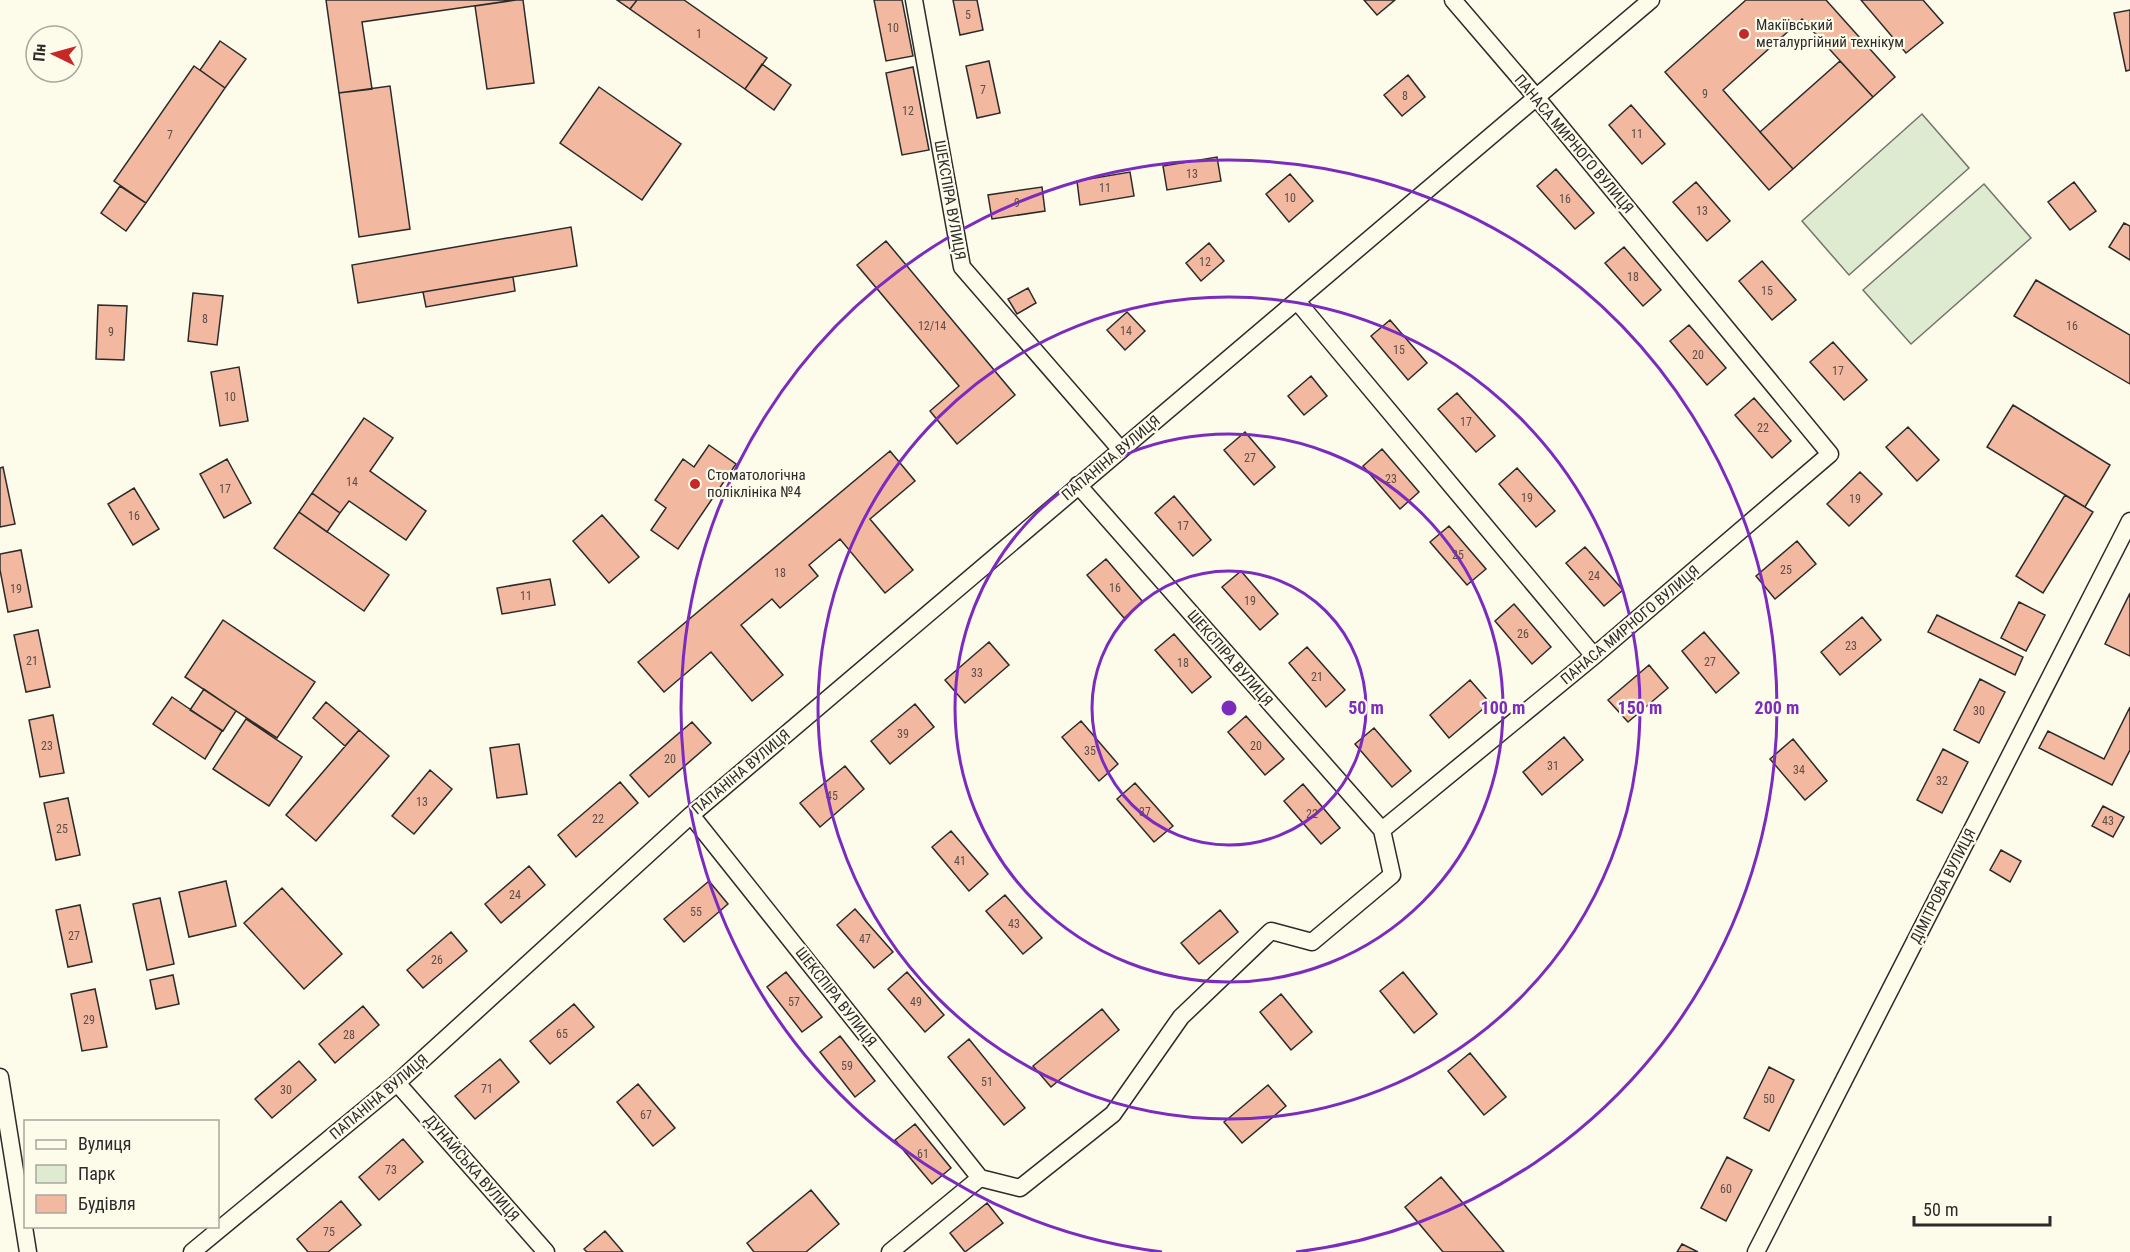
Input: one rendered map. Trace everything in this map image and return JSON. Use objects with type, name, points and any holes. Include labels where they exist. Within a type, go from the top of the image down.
[{"type":"street","name":"ШЕКСПІРА ВУЛИЦЯ","points":[[914,0],[962,267],[1121,450]]},
{"type":"street","name":"ПАНАСА МИРНОГО ВУЛИЦЯ","points":[[1382,830],[1594,656],[1830,454],[1536,97],[1453,0]]},
{"type":"street","name":"ПАПАНІНА ВУЛИЦЯ","points":[[192,1252],[397,1083],[691,815],[1651,0]]},
{"type":"street","points":[[1297,301],[1594,656]]},
{"type":"street","name":"ШЕКСПІРА ВУЛИЦЯ","points":[[1078,485],[1382,830]]},
{"type":"street","name":"ДІМІТРОВА ВУЛИЦЯ","points":[[1756,1252],[2130,521]]},
{"type":"street","name":"ШЕКСПІРА ВУЛИЦЯ","points":[[691,815],[980,1178]]},
{"type":"street","points":[[890,1252],[980,1178],[1020,1188],[1113,1114],[1180,1017],[1271,931],[1312,942],[1392,875],[1382,830]]},
{"type":"street","points":[[0,1077],[24,1227]]},
{"type":"street","name":"ДУНАЙСЬКА ВУЛИЦЯ","points":[[397,1083],[546,1252]]},
{"type":"street","points":[[24,1228],[28,1252]]},
{"type":"green space","points":[[1922,114],[1969,168],[1849,275],[1802,221]]},
{"type":"green space","points":[[1984,184],[2031,238],[1911,344],[1863,290]]},
{"type":"building","points":[[326,0],[516,0],[362,22],[372,89],[339,93]]},
{"type":"building","points":[[523,0],[534,83],[487,89],[475,6]]},
{"type":"building","points":[[617,0],[637,0],[630,9]]},
{"type":"building","points":[[637,0],[684,0],[767,58],[745,89],[630,9]]},
{"type":"building","points":[[874,0],[902,0],[913,56],[886,61]]},
{"type":"building","points":[[953,0],[977,0],[983,30],[960,35]]},
{"type":"building","points":[[1364,0],[1395,0],[1377,15]]},
{"type":"building","points":[[1746,0],[1826,0],[1895,77],[1873,97],[1802,19],[1723,90],[1793,169],[1769,190],[1665,72]]},
{"type":"building","points":[[1861,0],[1923,0],[1943,23],[1906,53]]},
{"type":"building","points":[[2130,10],[2130,70],[2126,71],[2114,13]]},
{"type":"building","points":[[220,41],[246,59],[225,88],[200,70]]},
{"type":"building","points":[[989,61],[1000,113],[977,118],[966,66]]},
{"type":"building","points":[[1840,61],[1873,97],[1793,169],[1760,132]]},
{"type":"building","points":[[762,64],[791,85],[774,110],[745,89]]},
{"type":"building","points":[[194,66],[225,88],[146,203],[114,181]]},
{"type":"building","points":[[913,67],[929,150],[902,155],[886,73]]},
{"type":"building","points":[[1408,75],[1425,97],[1402,116],[1384,95]]},
{"type":"building","points":[[390,86],[410,229],[359,237],[339,93]]},
{"type":"building","points":[[599,87],[681,144],[642,200],[560,143]]},
{"type":"building","points":[[1631,105],[1665,144],[1642,164],[1609,125]]},
{"type":"building","points":[[1217,157],[1221,181],[1167,190],[1163,166]]},
{"type":"building","points":[[1556,169],[1594,213],[1575,229],[1537,186]]},
{"type":"building","points":[[1130,172],[1134,196],[1080,205],[1077,181]]},
{"type":"building","points":[[1290,174],[1313,201],[1289,222],[1266,194]]},
{"type":"building","points":[[1696,182],[1730,221],[1707,241],[1673,202]]},
{"type":"building","points":[[2074,182],[2096,211],[2070,230],[2048,202]]},
{"type":"building","points":[[120,186],[146,203],[126,231],[101,213]]},
{"type":"building","points":[[1042,187],[1045,211],[992,219],[988,195]]},
{"type":"building","points":[[2124,223],[2130,226],[2130,260],[2109,247]]},
{"type":"building","points":[[571,227],[577,266],[358,303],[352,265]]},
{"type":"building","points":[[886,241],[1015,395],[957,444],[930,411],[959,386],[857,265]]},
{"type":"building","points":[[1209,243],[1224,261],[1201,281],[1186,263]]},
{"type":"building","points":[[1624,247],[1661,290],[1643,306],[1605,263]]},
{"type":"building","points":[[1762,261],[1796,300],[1772,320],[1739,281]]},
{"type":"building","points":[[513,277],[515,291],[426,307],[423,292]]},
{"type":"building","points":[[2036,280],[2130,335],[2130,384],[2014,316]]},
{"type":"building","points":[[1028,288],[1036,303],[1017,314],[1008,299]]},
{"type":"building","points":[[193,293],[223,296],[217,345],[188,341]]},
{"type":"building","points":[[98,305],[127,306],[124,360],[96,359]]},
{"type":"building","points":[[1127,312],[1145,331],[1125,350],[1107,330]]},
{"type":"building","points":[[1390,320],[1427,363],[1408,380],[1371,336]]},
{"type":"building","points":[[1689,325],[1726,368],[1707,385],[1670,341]]},
{"type":"building","points":[[1833,342],[1867,380],[1844,400],[1810,362]]},
{"type":"building","points":[[239,367],[248,421],[220,426],[211,372]]},
{"type":"building","points":[[1311,376],[1327,396],[1304,415],[1288,396]]},
{"type":"building","points":[[1457,393],[1495,436],[1476,452],[1438,409]]},
{"type":"building","points":[[1754,398],[1791,441],[1772,458],[1735,415]]},
{"type":"building","points":[[2013,405],[2110,465],[2085,507],[1987,447]]},
{"type":"building","points":[[364,418],[393,438],[370,471],[426,511],[406,540],[349,501],[340,513],[312,493]]},
{"type":"building","points":[[1908,427],[1939,460],[1917,481],[1886,447]]},
{"type":"building","points":[[1245,432],[1275,467],[1254,485],[1224,450]]},
{"type":"building","name":"Стоматологічна поліклініка №4","points":[[709,445],[736,464],[678,549],[651,530],[666,508],[655,500],[683,459],[694,467]]},
{"type":"building","points":[[1382,449],[1419,492],[1400,509],[1363,466]]},
{"type":"building","points":[[890,451],[915,481],[870,519],[913,570],[885,593],[840,539],[809,565],[818,576],[780,608],[772,599],[741,625],[783,675],[752,701],[711,652],[664,692],[638,662]]},
{"type":"building","points":[[227,459],[251,503],[224,518],[200,474]]},
{"type":"building","points":[[3,467],[15,524],[0,527],[0,468]]},
{"type":"building","points":[[1517,468],[1555,511],[1536,527],[1499,484]]},
{"type":"building","points":[[1860,472],[1882,494],[1849,526],[1827,504]]},
{"type":"building","points":[[134,488],[159,529],[133,545],[108,504]]},
{"type":"building","points":[[312,493],[340,513],[327,532],[299,512]]},
{"type":"building","points":[[2065,495],[2093,512],[2043,593],[2016,576]]},
{"type":"building","points":[[1174,496],[1211,540],[1193,556],[1155,513]]},
{"type":"building","points":[[299,512],[389,575],[364,611],[274,548]]},
{"type":"building","points":[[602,515],[639,557],[609,583],[573,541]]},
{"type":"building","points":[[1449,526],[1486,569],[1467,585],[1430,542]]},
{"type":"building","points":[[1797,541],[1816,564],[1775,599],[1756,576]]},
{"type":"building","points":[[1585,547],[1623,590],[1604,606],[1566,563]]},
{"type":"building","points":[[21,550],[32,607],[8,612],[0,570],[0,554]]},
{"type":"building","points":[[1106,559],[1143,602],[1124,618],[1087,575]]},
{"type":"building","points":[[1241,571],[1278,614],[1260,630],[1222,587]]},
{"type":"building","points":[[550,579],[555,605],[502,614],[497,588]]},
{"type":"building","points":[[2130,593],[2130,656],[2105,644]]},
{"type":"building","points":[[2019,602],[2045,615],[2026,651],[2001,638]]},
{"type":"building","points":[[1514,604],[1551,647],[1532,664],[1495,621]]},
{"type":"building","points":[[1937,615],[2023,657],[2015,675],[1928,632]]},
{"type":"building","points":[[1862,617],[1881,640],[1840,675],[1821,652]]},
{"type":"building","points":[[223,620],[315,682],[277,738],[185,677]]},
{"type":"building","points":[[38,630],[50,687],[26,692],[14,635]]},
{"type":"building","points":[[1704,632],[1739,673],[1716,693],[1682,651]]},
{"type":"building","points":[[1174,634],[1211,677],[1192,693],[1155,650]]},
{"type":"building","points":[[989,642],[1009,665],[965,703],[945,680]]},
{"type":"building","points":[[1307,647],[1345,690],[1326,707],[1289,663]]},
{"type":"building","points":[[1649,665],[1668,688],[1628,722],[1608,700]]},
{"type":"building","points":[[1980,679],[2005,692],[1979,743],[1954,730]]},
{"type":"building","points":[[1470,680],[1490,703],[1449,738],[1430,715]]},
{"type":"building","points":[[204,689],[236,711],[223,731],[190,710]]},
{"type":"building","points":[[172,697],[222,731],[205,759],[153,724]]},
{"type":"building","points":[[326,702],[359,730],[345,746],[313,718]]},
{"type":"building","points":[[915,704],[934,727],[890,764],[871,741]]},
{"type":"building","points":[[2130,707],[2130,750],[2112,785],[2039,748],[2048,731],[2104,759]]},
{"type":"building","points":[[53,715],[64,773],[40,777],[29,720]]},
{"type":"building","points":[[1246,716],[1284,759],[1265,775],[1228,732]]},
{"type":"building","points":[[246,719],[302,757],[269,806],[213,769]]},
{"type":"building","points":[[1081,721],[1118,764],[1099,781],[1062,737]]},
{"type":"building","points":[[692,722],[711,743],[649,797],[630,775]]},
{"type":"building","points":[[1374,728],[1411,771],[1392,787],[1355,744]]},
{"type":"building","points":[[359,730],[389,756],[316,841],[286,815]]},
{"type":"building","points":[[1564,737],[1583,760],[1542,795],[1523,772]]},
{"type":"building","points":[[1793,739],[1827,781],[1805,800],[1770,759]]},
{"type":"building","points":[[519,744],[527,794],[497,798],[490,748]]},
{"type":"building","points":[[1943,749],[1968,762],[1942,813],[1917,800]]},
{"type":"building","points":[[845,766],[864,789],[820,827],[800,803]]},
{"type":"building","points":[[430,770],[452,789],[414,834],[392,816]]},
{"type":"building","points":[[620,782],[638,803],[576,857],[558,835]]},
{"type":"building","points":[[1135,783],[1173,826],[1154,842],[1117,799]]},
{"type":"building","points":[[1303,784],[1340,828],[1321,844],[1284,801]]},
{"type":"building","points":[[68,798],[80,855],[56,860],[44,803]]},
{"type":"building","points":[[2103,806],[2124,817],[2113,837],[2092,826]]},
{"type":"building","points":[[951,831],[988,874],[969,891],[932,847]]},
{"type":"building","points":[[2001,850],[2021,861],[2010,882],[1990,870]]},
{"type":"building","points":[[529,866],[545,885],[501,923],[485,904]]},
{"type":"building","points":[[226,881],[236,926],[189,937],[179,892]]},
{"type":"building","points":[[709,881],[728,904],[684,942],[664,919]]},
{"type":"building","points":[[282,888],[342,954],[304,989],[244,923]]},
{"type":"building","points":[[1005,895],[1042,938],[1023,954],[986,911]]},
{"type":"building","points":[[160,898],[174,964],[147,970],[133,904]]},
{"type":"building","points":[[80,905],[92,962],[68,967],[56,910]]},
{"type":"building","points":[[855,909],[893,952],[874,968],[837,925]]},
{"type":"building","points":[[1220,910],[1238,932],[1199,964],[1181,943]]},
{"type":"building","points":[[451,932],[467,951],[423,988],[407,970]]},
{"type":"building","points":[[786,972],[822,1017],[802,1032],[767,987]]},
{"type":"building","points":[[907,972],[944,1015],[925,1032],[888,989]]},
{"type":"building","points":[[1403,972],[1437,1014],[1414,1033],[1380,991]]},
{"type":"building","points":[[173,975],[179,1004],[156,1009],[150,980]]},
{"type":"building","points":[[95,989],[107,1047],[82,1051],[71,994]]},
{"type":"building","points":[[1281,994],[1312,1032],[1291,1050],[1260,1012]]},
{"type":"building","points":[[574,1004],[594,1027],[550,1064],[530,1041]]},
{"type":"building","points":[[363,1006],[379,1025],[335,1063],[319,1044]]},
{"type":"building","points":[[1102,1009],[1119,1030],[1051,1087],[1033,1066]]},
{"type":"building","points":[[840,1036],[875,1081],[855,1097],[820,1052]]},
{"type":"building","points":[[969,1039],[1025,1108],[1004,1125],[948,1057]]},
{"type":"building","points":[[1470,1053],[1506,1097],[1484,1115],[1448,1071]]},
{"type":"building","points":[[500,1059],[519,1082],[475,1119],[455,1096]]},
{"type":"building","points":[[299,1061],[316,1080],[272,1118],[255,1099]]},
{"type":"building","points":[[1769,1067],[1794,1080],[1769,1131],[1744,1118]]},
{"type":"building","points":[[638,1084],[675,1128],[653,1146],[617,1102]]},
{"type":"building","points":[[1268,1085],[1286,1106],[1242,1143],[1224,1122]]},
{"type":"building","points":[[915,1124],[951,1168],[932,1184],[895,1140]]},
{"type":"building","points":[[403,1139],[423,1162],[379,1200],[359,1177]]},
{"type":"building","points":[[1727,1157],[1752,1170],[1726,1221],[1701,1208]]},
{"type":"building","points":[[1441,1177],[1504,1252],[1443,1252],[1405,1207]]},
{"type":"building","points":[[811,1190],[839,1224],[806,1252],[754,1252],[747,1243]]},
{"type":"building","points":[[341,1201],[361,1225],[328,1252],[308,1252],[297,1239]]},
{"type":"building","points":[[987,1203],[1003,1223],[965,1252],[950,1233]]},
{"type":"building","points":[[605,1231],[623,1252],[587,1252],[584,1249]]},
{"type":"building","points":[[1682,1244],[1698,1252],[1677,1252]]},
{"type":"place","name":"Макіївський металургійний технікум","points":[[1744,34]]},
{"type":"place","name":"Стоматологічна поліклініка №4","points":[[695,484]]}]
